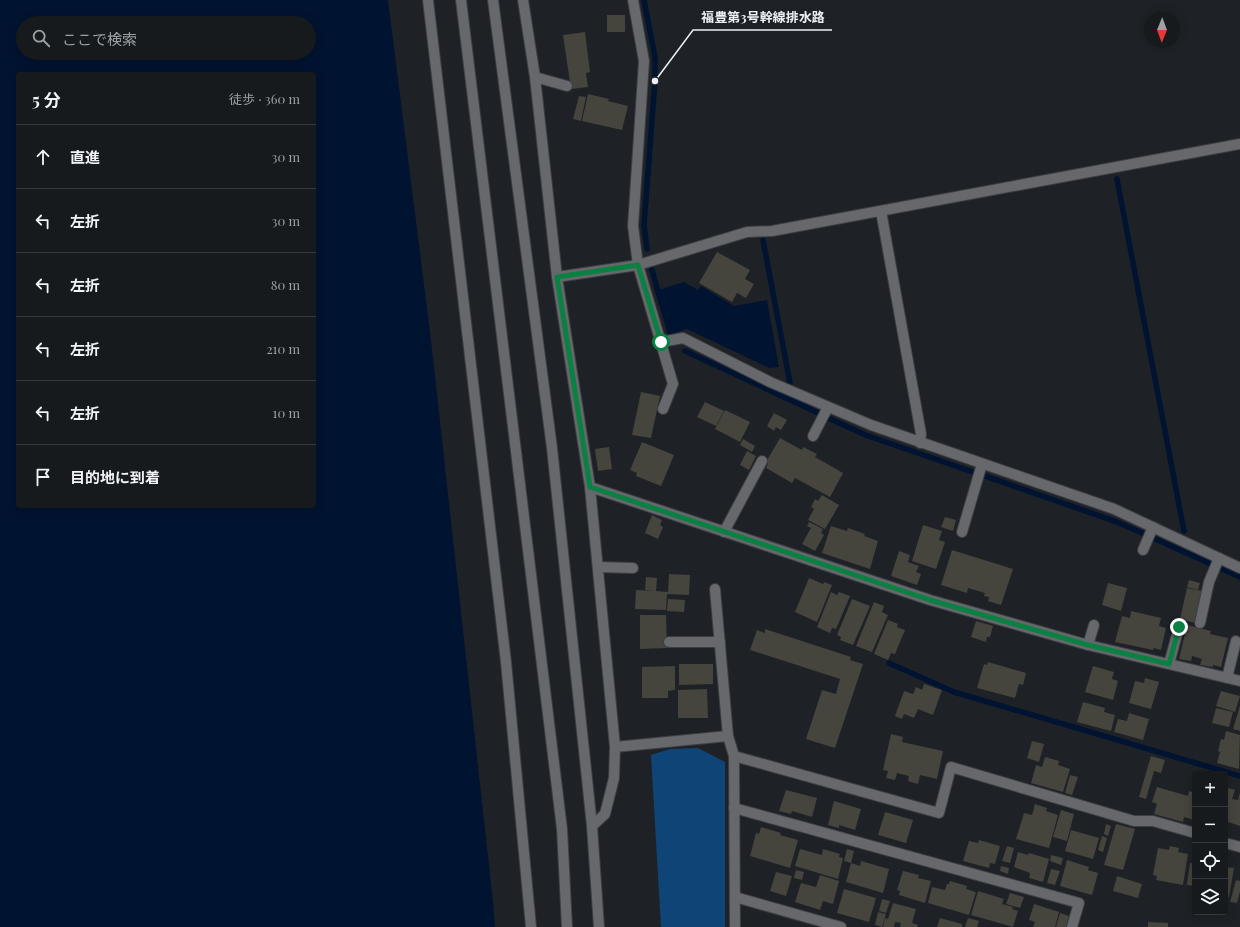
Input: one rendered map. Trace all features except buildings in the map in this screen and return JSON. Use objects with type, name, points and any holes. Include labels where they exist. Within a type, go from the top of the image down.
[{"type":"street","points":[[428,0],[506,662],[531,927]]},
{"type":"street","points":[[461,0],[562,829],[567,927]]},
{"type":"street","points":[[493,0],[552,448],[592,826],[599,927]]},
{"type":"street","points":[[524,0],[536,77],[557,277],[590,487],[615,747],[614,778],[605,814],[592,826]]},
{"type":"street","points":[[633,0],[644,61],[633,226],[638,265],[673,384],[663,410]]},
{"type":"street","points":[[536,77],[567,86]]},
{"type":"street","points":[[557,277],[638,265],[747,232],[772,232],[1240,144]]},
{"type":"street","points":[[881,211],[921,434],[920,443]]},
{"type":"street","points":[[661,342],[683,338],[770,382],[871,425],[1114,509],[1240,568]]},
{"type":"street","points":[[813,436],[828,407]]},
{"type":"street","points":[[724,532],[762,461]]},
{"type":"street","points":[[962,532],[982,464]]},
{"type":"street","points":[[590,487],[930,600],[1088,645],[1240,681]]},
{"type":"street","points":[[1143,550],[1152,527]]},
{"type":"street","points":[[1200,623],[1209,582],[1219,558]]},
{"type":"street","points":[[598,567],[633,568]]},
{"type":"street","points":[[715,589],[728,736],[734,756],[735,927]]},
{"type":"street","points":[[1088,645],[1094,625]]},
{"type":"street","points":[[1169,664],[1179,627]]},
{"type":"street","points":[[1227,678],[1236,640]]},
{"type":"street","points":[[669,642],[720,642]]},
{"type":"street","points":[[615,747],[728,736]]},
{"type":"street","points":[[734,756],[939,813],[951,767],[1134,821],[1153,821],[1192,832]]},
{"type":"street","points":[[734,808],[1079,902],[1072,927]]},
{"type":"street","points":[[1228,844],[1240,847]]},
{"type":"street","points":[[735,897],[841,927]]},
{"type":"shaded area","points":[[0,0],[388,0],[431,340],[495,927],[0,927]]},
{"type":"shaded area","points":[[684,282],[698,290],[701,286],[734,306],[767,300],[779,367],[769,368],[687,329],[668,335],[655,291]]},
{"type":"shaded area","points":[[698,748],[725,762],[725,927],[661,927],[651,755],[670,749]]},
{"type":"waterway","points":[[644,0],[655,57],[655,81],[644,225],[647,249]]},
{"type":"waterway","points":[[1117,179],[1184,531]]},
{"type":"waterway","points":[[763,240],[790,383]]},
{"type":"waterway","points":[[652,270],[659,295]]},
{"type":"waterway","points":[[685,351],[818,413]]},
{"type":"waterway","points":[[828,418],[868,436],[973,472]]},
{"type":"waterway","points":[[985,476],[1114,521],[1142,533]]},
{"type":"waterway","points":[[1153,538],[1211,564]]},
{"type":"waterway","points":[[1220,568],[1240,577]]},
{"type":"waterway","points":[[889,663],[954,692],[1240,776]]},
{"type":"place","name":"福豊第3号幹線排水路","points":[[655,81]]},
{"type":"route","points":[[661,342],[638,265],[557,277],[590,487],[930,600],[1088,645],[1169,664],[1179,627]]}]
